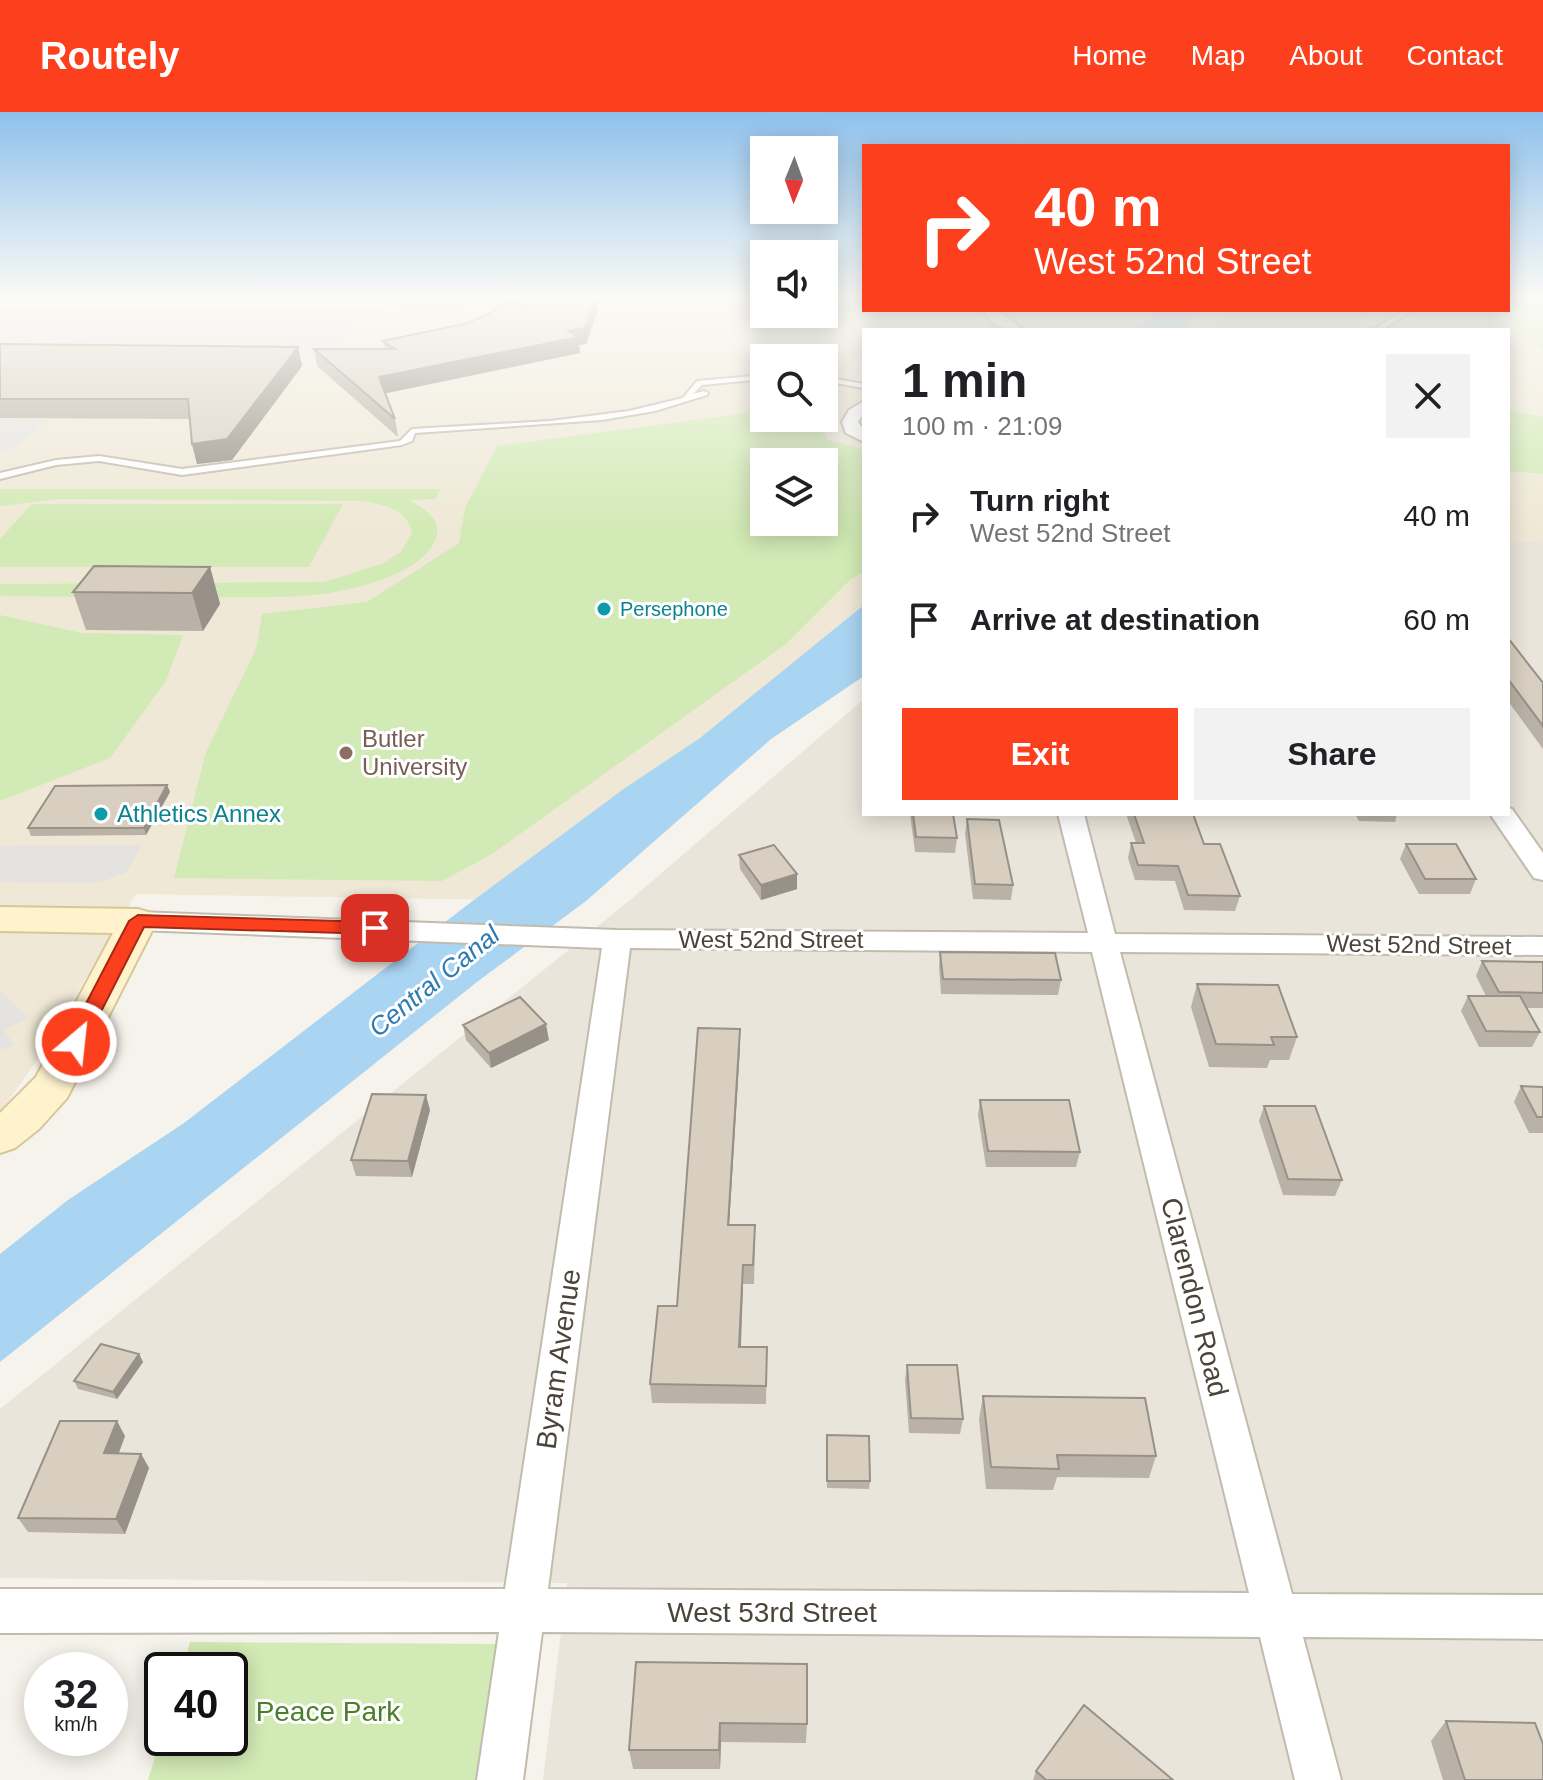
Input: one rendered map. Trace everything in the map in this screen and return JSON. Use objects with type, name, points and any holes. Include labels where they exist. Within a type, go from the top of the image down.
[{"type":"street","points":[[862,408],[850,421],[852,430],[862,436]]},
{"type":"street","name":"Clarendon Road","points":[[1072,816],[1318,1780]]},
{"type":"street","points":[[1504,816],[1543,872]]},
{"type":"street","name":"West 52nd Street","points":[[0,919],[403,929],[617,939],[1543,946]]},
{"type":"street","points":[[0,1136],[40,1102],[57,1077],[138,921]]},
{"type":"street","name":"Byram Avenue","points":[[500,1780],[617,939]]},
{"type":"street","name":"West 53rd Street","points":[[0,1611],[523,1610],[1543,1617]]},
{"type":"lane","points":[[684,401],[688,392],[700,383],[750,378]]},
{"type":"lane","points":[[838,381],[862,386]]},
{"type":"lane","points":[[0,476],[76,460],[114,459],[165,472],[182,472],[402,443],[409,439],[412,431],[537,424],[598,417],[684,401],[704,393]]},
{"type":"shaded area","name":"Butler University","points":[[0,375],[750,375],[750,432],[838,432],[838,375],[862,375],[862,614],[513,900],[136,894],[35,1063],[0,1113]]},
{"type":"shaded area","name":"Butler University","points":[[1510,375],[1543,375],[1543,541],[1510,540]]},
{"type":"shaded area","points":[[0,419],[49,420],[18,445],[0,452]]},
{"type":"shaded area","points":[[1510,540],[1543,541],[1543,1780],[543,1780],[567,1583],[0,1578],[0,1409],[629,901],[862,701],[862,816],[1510,816]]},
{"type":"shaded area","points":[[142,845],[127,872],[98,883],[0,882],[0,846]]},
{"type":"shaded area","points":[[0,990],[29,1018],[4,1030],[14,1045],[0,1050]]},
{"type":"green space","points":[[1510,410],[1543,417],[1543,474],[1510,471]]},
{"type":"green space","points":[[750,413],[750,432],[824,432],[828,440],[862,449],[862,572],[849,581],[786,644],[492,854],[442,881],[174,878],[206,752],[256,649],[262,614],[367,602],[459,543],[465,508],[497,446]]},
{"type":"green space","points":[[0,489],[440,489],[436,499],[409,500],[431,516],[437,534],[428,552],[403,570],[372,583],[329,593],[249,597],[0,596],[0,584],[324,582],[382,564],[401,552],[412,532],[409,524],[393,509],[362,501],[60,499],[0,506]]},
{"type":"green space","points":[[32,504],[343,504],[309,567],[0,567],[0,539]]},
{"type":"green space","points":[[0,615],[82,633],[183,635],[166,681],[110,758],[0,801]]},
{"type":"green space","name":"Peace Park","points":[[190,1642],[509,1644],[489,1780],[148,1780],[155,1756],[248,1756],[248,1652],[187,1652]]},
{"type":"water","name":"Central Canal","points":[[862,607],[862,677],[771,739],[586,901],[477,982],[0,1362],[0,1254],[68,1200],[184,1123],[625,788],[700,738]]},
{"type":"building","points":[[0,375],[277,375],[227,439],[192,444],[188,399],[0,399]]},
{"type":"building","points":[[344,375],[390,375],[379,377],[395,419]]},
{"type":"building","points":[[94,566],[210,567],[192,593],[73,592]]},
{"type":"building","points":[[1510,641],[1543,683],[1543,726],[1510,682]]},
{"type":"building","name":"Athletics Annex","points":[[167,785],[144,828],[28,828],[55,786]]},
{"type":"building","points":[[913,816],[953,816],[957,838],[916,837]]},
{"type":"building","points":[[1135,816],[1194,816],[1204,844],[1220,844],[1240,896],[1188,895],[1178,866],[1138,865],[1131,843],[1144,843]]},
{"type":"building","points":[[967,819],[999,820],[1013,885],[975,884]]},
{"type":"building","points":[[1406,844],[1456,844],[1476,879],[1425,879]]},
{"type":"building","points":[[774,845],[797,874],[761,885],[739,855]]},
{"type":"building","points":[[940,952],[1055,953],[1061,980],[943,979]]},
{"type":"building","points":[[1482,961],[1543,962],[1543,993],[1499,992]]},
{"type":"building","points":[[1197,984],[1278,985],[1297,1037],[1271,1037],[1274,1045],[1216,1044]]},
{"type":"building","points":[[1468,996],[1520,996],[1540,1032],[1486,1031]]},
{"type":"building","points":[[520,997],[546,1024],[489,1053],[463,1025]]},
{"type":"building","points":[[698,1028],[740,1029],[728,1225],[755,1225],[753,1265],[743,1265],[739,1347],[767,1347],[766,1386],[650,1384],[658,1306],[677,1306]]},
{"type":"building","points":[[1521,1086],[1543,1087],[1543,1117],[1537,1117]]},
{"type":"building","points":[[372,1094],[426,1095],[408,1161],[351,1160]]},
{"type":"building","points":[[980,1100],[1069,1100],[1080,1152],[988,1151]]},
{"type":"building","points":[[1264,1106],[1315,1106],[1342,1180],[1288,1179]]},
{"type":"building","points":[[101,1344],[139,1354],[113,1392],[74,1381]]},
{"type":"building","points":[[907,1365],[957,1365],[963,1419],[911,1418]]},
{"type":"building","points":[[983,1396],[1145,1398],[1156,1456],[1057,1455],[1059,1469],[991,1467]]},
{"type":"building","points":[[60,1421],[117,1421],[104,1453],[141,1454],[116,1519],[18,1518]]},
{"type":"building","points":[[827,1435],[869,1436],[870,1481],[827,1481]]},
{"type":"building","points":[[636,1662],[807,1664],[807,1724],[720,1723],[719,1750],[629,1750]]},
{"type":"building","points":[[1084,1705],[1173,1780],[1046,1780],[1036,1771]]},
{"type":"building","points":[[1446,1721],[1535,1723],[1543,1744],[1543,1780],[1465,1780]]},
{"type":"place","name":"Persephone","points":[[604,609]]},
{"type":"place","name":"Butler University","points":[[346,753]]},
{"type":"place","name":"Athletics Annex","points":[[101,814]]},
{"type":"route","points":[[76,1042],[138,921],[375,928]]}]
